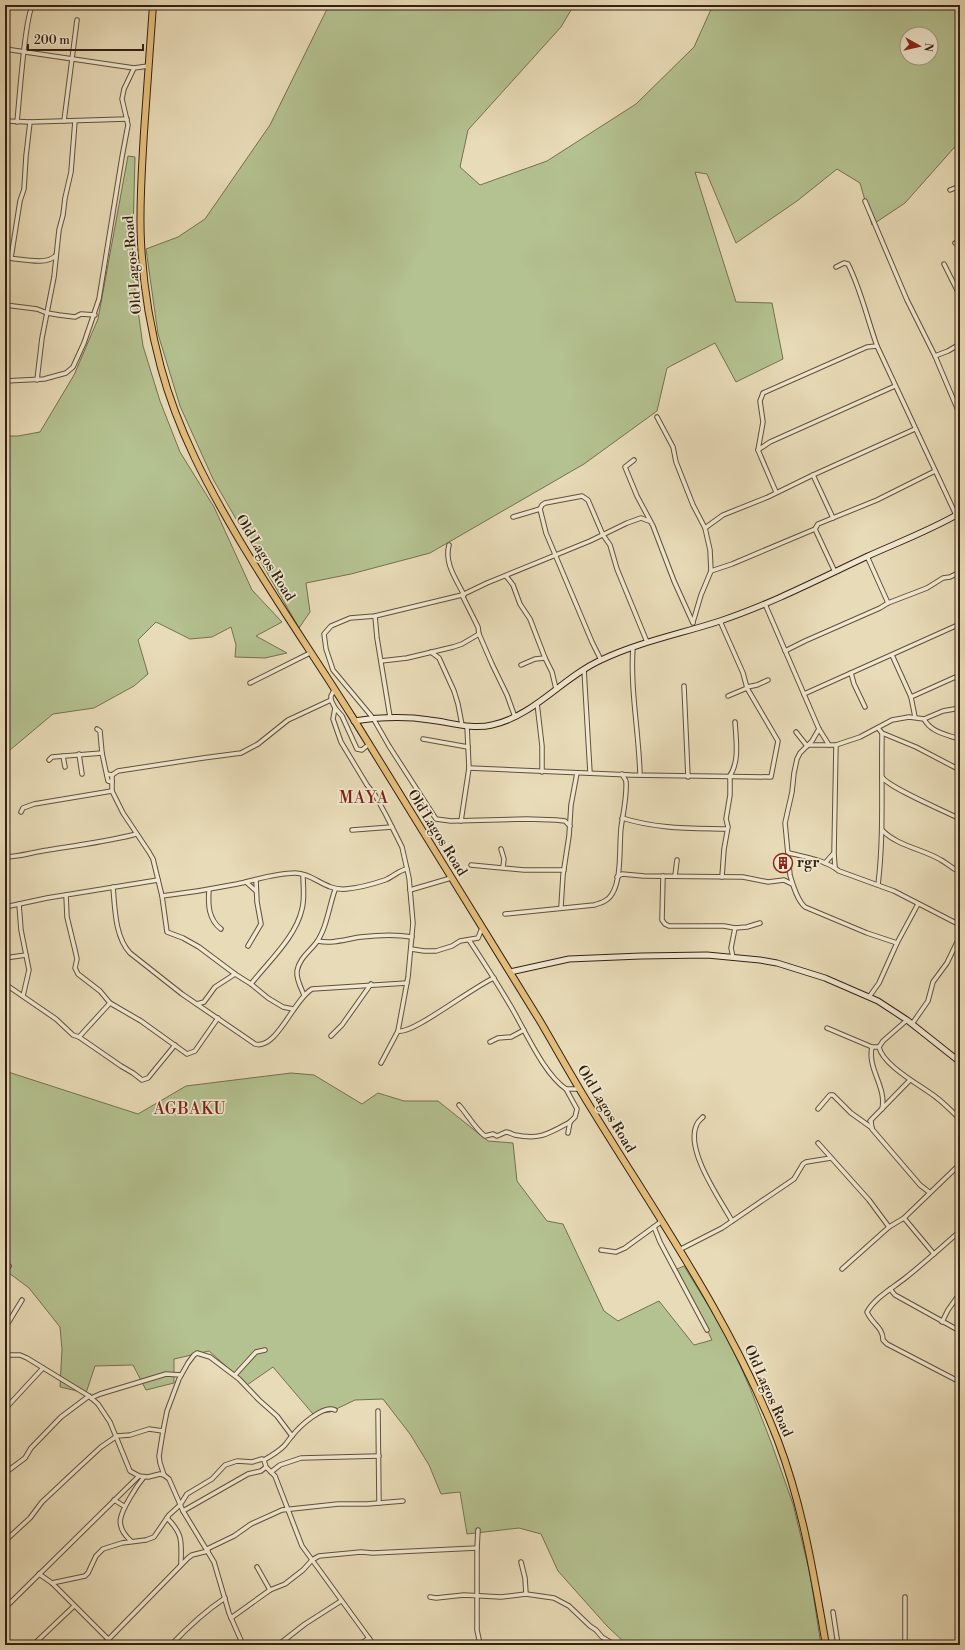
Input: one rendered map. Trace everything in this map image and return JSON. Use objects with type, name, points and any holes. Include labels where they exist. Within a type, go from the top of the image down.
[{"type":"main road","name":"Old Lagos Road","points":[[153,5],[141,180],[141,243],[147,303],[161,368],[173,407],[193,458],[240,540],[510,972],[580,1089],[662,1221],[714,1309],[749,1373],[779,1444],[796,1495],[808,1545],[826,1645]]},
{"type":"street","points":[[17,122],[24,51],[30,10],[33,5]]},
{"type":"street","points":[[64,121],[77,20]]},
{"type":"street","points":[[5,49],[134,68],[148,66]]},
{"type":"street","points":[[5,381],[37,380],[66,373],[73,367],[95,315],[99,299],[128,124],[122,99],[124,89],[134,68]]},
{"type":"street","points":[[5,121],[30,122],[127,119]]},
{"type":"street","points":[[37,380],[46,313],[54,277],[55,256],[71,172],[75,121]]},
{"type":"street","points":[[10,258],[20,201],[24,189],[30,122]]},
{"type":"street","points":[[950,190],[960,186]]},
{"type":"street","points":[[865,201],[907,300],[936,356],[960,415]]},
{"type":"street","points":[[955,243],[960,241]]},
{"type":"street","points":[[5,258],[44,262],[55,256]]},
{"type":"street","points":[[354,721],[390,717],[411,718],[465,725],[489,726],[501,723],[537,703],[584,669],[601,660],[647,642],[720,621],[765,604],[958,514],[915,429],[877,346],[867,320],[864,301],[848,264],[836,267]]},
{"type":"street","points":[[944,264],[960,295]]},
{"type":"street","points":[[5,305],[37,309],[46,313],[75,317],[81,314],[95,315]]},
{"type":"street","points":[[936,356],[960,344]]},
{"type":"street","points":[[776,492],[758,450],[763,422],[760,401],[764,393],[866,347],[877,346]]},
{"type":"street","points":[[758,450],[773,441],[895,386]]},
{"type":"street","points":[[657,417],[673,447],[676,462],[690,498],[705,528],[710,550],[711,571],[693,622]]},
{"type":"street","points":[[705,528],[723,515],[747,506],[915,429]]},
{"type":"street","points":[[634,460],[625,467],[649,521],[653,526],[679,593],[693,622],[694,628]]},
{"type":"street","points":[[711,571],[732,564],[816,529],[818,524],[877,500],[936,471]]},
{"type":"street","points":[[813,475],[833,518]]},
{"type":"street","points":[[601,660],[555,555],[543,523],[540,509],[542,504],[582,496],[588,500],[603,535],[610,545],[617,569],[647,642]]},
{"type":"street","points":[[513,517],[540,509]]},
{"type":"street","points":[[570,826],[565,821],[526,818],[461,821],[436,819],[373,718],[333,670],[324,642],[324,634],[331,626],[350,618],[375,616],[463,595],[603,535],[638,518],[649,521]]},
{"type":"street","points":[[816,529],[835,572]]},
{"type":"street","points":[[449,545],[447,552],[448,560],[478,627],[479,634],[507,696],[514,717]]},
{"type":"street","points":[[867,556],[888,603]]},
{"type":"street","points":[[785,651],[888,603],[927,588],[943,578],[960,572]]},
{"type":"street","points":[[506,576],[513,585],[520,604],[530,619],[544,658],[552,672],[556,689]]},
{"type":"street","points":[[765,604],[819,729],[828,745]]},
{"type":"street","points":[[375,616],[390,717]]},
{"type":"street","points":[[469,768],[728,779],[771,777],[778,741],[747,688],[743,673],[720,621]]},
{"type":"street","points":[[804,694],[960,624]]},
{"type":"street","points":[[381,661],[407,658],[462,644],[479,634]]},
{"type":"street","points":[[633,647],[632,675],[638,732],[640,776]]},
{"type":"street","points":[[431,652],[439,658],[454,691],[465,725],[469,768],[461,821]]},
{"type":"street","points":[[250,683],[310,653]]},
{"type":"street","points":[[892,655],[911,697],[915,717]]},
{"type":"street","points":[[521,665],[535,659],[544,658]]},
{"type":"street","points":[[584,669],[590,773]]},
{"type":"street","points":[[852,673],[854,684],[865,707]]},
{"type":"street","points":[[911,697],[960,675]]},
{"type":"street","points":[[728,696],[768,680]]},
{"type":"street","points":[[684,686],[688,777]]},
{"type":"street","points":[[334,690],[331,700],[335,708],[342,716],[353,741],[359,750],[368,745]]},
{"type":"street","points":[[112,775],[114,772],[118,771],[240,753],[258,744],[288,720],[331,700]]},
{"type":"street","points":[[537,703],[541,740],[542,772]]},
{"type":"street","points":[[335,708],[333,719],[345,747],[375,795],[402,847],[410,890],[413,924],[407,983],[398,1031],[381,1063]]},
{"type":"street","points":[[808,746],[836,745],[860,737],[892,720],[915,717],[924,719],[936,713],[960,708]]},
{"type":"street","points":[[924,719],[930,727],[939,733],[956,738]]},
{"type":"street","points":[[722,877],[727,829],[726,815],[730,792],[728,779],[735,765],[737,746],[735,722]]},
{"type":"street","points":[[878,728],[882,733],[916,747],[960,770]]},
{"type":"street","points":[[97,729],[100,731],[102,753],[109,782],[112,782]]},
{"type":"street","points":[[819,729],[816,736],[800,753],[797,759],[792,792],[786,814],[785,823],[792,884],[799,901],[805,907],[867,933],[897,943]]},
{"type":"street","points":[[796,732],[808,746]]},
{"type":"street","points":[[878,885],[884,836],[882,830],[882,733]]},
{"type":"street","points":[[423,739],[468,747]]},
{"type":"street","points":[[345,747],[353,741]]},
{"type":"street","points":[[835,867],[836,745]]},
{"type":"street","points":[[49,760],[52,757],[102,753]]},
{"type":"street","points":[[79,754],[82,774]]},
{"type":"street","points":[[63,756],[65,767]]},
{"type":"street","points":[[561,907],[570,816],[577,773]]},
{"type":"street","points":[[107,774],[112,775]]},
{"type":"street","points":[[622,774],[626,781]]},
{"type":"street","points":[[112,775],[112,791],[136,834],[149,852],[162,896],[167,932],[190,941],[281,1006],[293,1009]]},
{"type":"street","points":[[505,914],[561,907],[594,906],[612,895],[618,869],[626,781],[631,775]]},
{"type":"street","points":[[881,776],[884,780],[895,787],[960,819]]},
{"type":"street","points":[[21,812],[24,808],[34,804],[112,791]]},
{"type":"street","points":[[565,821],[570,816]]},
{"type":"street","points":[[622,818],[645,825],[689,829],[727,829]]},
{"type":"street","points":[[352,830],[392,827]]},
{"type":"street","points":[[5,857],[15,857],[45,850],[116,839],[136,834]]},
{"type":"street","points":[[884,836],[942,860],[960,872]]},
{"type":"street","points":[[502,849],[504,859],[503,867]]},
{"type":"street","points":[[789,853],[825,863],[835,867],[839,871],[878,885],[908,898],[960,925]]},
{"type":"street","points":[[825,863],[834,853]]},
{"type":"street","points":[[675,876],[677,860]]},
{"type":"street","points":[[398,872],[405,861]]},
{"type":"street","points":[[471,865],[524,870],[564,870]]},
{"type":"street","points":[[162,896],[209,890],[295,873],[303,875],[335,890],[355,888],[385,880],[398,872],[407,869]]},
{"type":"street","points":[[618,869],[622,874]]},
{"type":"street","points":[[617,877],[622,874],[743,877],[768,882],[784,880],[790,875]]},
{"type":"street","points":[[251,984],[292,933],[302,912],[304,902],[303,875]]},
{"type":"street","points":[[663,876],[662,920],[665,924],[670,926],[724,926],[735,928],[747,927],[760,923]]},
{"type":"street","points":[[410,890],[451,878]]},
{"type":"street","points":[[5,907],[66,895],[158,880]]},
{"type":"street","points":[[248,946],[261,924],[256,891],[256,880]]},
{"type":"street","points":[[784,880],[792,884]]},
{"type":"street","points":[[246,882],[256,891]]},
{"type":"street","points":[[114,887],[119,932],[125,948],[182,994],[255,1044],[262,1045],[274,1036],[304,995],[312,989],[371,984],[407,983]]},
{"type":"street","points":[[209,890],[209,907],[212,918],[215,925],[220,929]]},
{"type":"street","points":[[304,995],[298,981],[297,972],[299,965],[318,941],[335,890]]},
{"type":"street","points":[[66,895],[67,917],[71,928],[71,936],[77,959],[76,972],[100,991],[110,1003],[142,1021],[187,1054],[195,1051],[218,1018]]},
{"type":"street","points":[[19,904],[20,930],[29,970],[23,996]]},
{"type":"street","points":[[869,997],[879,983],[897,943],[918,904]]},
{"type":"street","points":[[411,949],[436,951],[452,946],[460,941],[478,938],[482,928]]},
{"type":"street","points":[[733,957],[731,948],[735,928]]},
{"type":"street","points":[[318,941],[331,943],[361,937],[390,935],[412,937]]},
{"type":"street","points":[[912,1024],[928,1001],[933,982],[947,963],[960,936]]},
{"type":"street","points":[[459,1105],[470,1117],[480,1133],[485,1136],[493,1134],[497,1136],[506,1132],[516,1135],[536,1137],[555,1132],[576,1117],[577,1109],[566,1089],[552,1075],[494,978],[469,940]]},
{"type":"street","points":[[725,956],[731,948]]},
{"type":"street","points":[[5,958],[26,955]]},
{"type":"street","points":[[510,972],[569,959],[707,955],[760,960],[794,968],[825,978],[869,997],[907,1020],[960,1062]]},
{"type":"street","points":[[228,977],[231,971]]},
{"type":"street","points":[[197,1004],[204,1002],[214,989],[228,977],[235,974]]},
{"type":"street","points":[[398,1031],[405,1031],[424,1021],[476,987],[494,978]]},
{"type":"street","points":[[5,984],[56,1019],[73,1035],[79,1037],[121,1066],[133,1072],[142,1080],[148,1078],[175,1045]]},
{"type":"street","points":[[330,1036],[342,1025],[371,984]]},
{"type":"street","points":[[364,985],[366,990]]},
{"type":"street","points":[[79,1037],[110,1003]]},
{"type":"street","points":[[879,1047],[883,1041],[907,1020]]},
{"type":"street","points":[[827,1028],[872,1047],[879,1047]]},
{"type":"street","points":[[490,1042],[498,1038],[511,1037],[524,1030]]},
{"type":"street","points":[[872,1047],[871,1054],[873,1068],[884,1100],[882,1109]]},
{"type":"street","points":[[879,1047],[881,1053],[910,1080],[934,1096],[960,1119]]},
{"type":"street","points":[[865,1123],[871,1121],[910,1080]]},
{"type":"street","points":[[566,1089],[580,1089]]},
{"type":"street","points":[[818,1109],[830,1095],[833,1095],[846,1108],[872,1128],[920,1185],[929,1192]]},
{"type":"street","points":[[703,1117],[696,1124],[694,1135],[695,1148],[700,1164],[732,1221]]},
{"type":"street","points":[[871,1121],[872,1128]]},
{"type":"street","points":[[568,1133],[570,1122]]},
{"type":"street","points":[[818,1143],[869,1200],[889,1227]]},
{"type":"street","points":[[679,1250],[718,1230],[794,1179],[803,1164],[806,1162],[831,1158]]},
{"type":"street","points":[[842,1269],[889,1227],[904,1218],[929,1192],[960,1164]]},
{"type":"street","points":[[904,1218],[934,1254]]},
{"type":"street","points":[[601,1250],[616,1252],[625,1248],[662,1221]]},
{"type":"street","points":[[654,1227],[660,1242],[707,1330]]},
{"type":"street","points":[[960,1231],[870,1306],[867,1312],[869,1317],[883,1333],[883,1340],[892,1348],[916,1358],[960,1382]]},
{"type":"street","points":[[5,1271],[9,1266]]},
{"type":"street","points":[[890,1289],[896,1295],[960,1331]]},
{"type":"street","points":[[942,1322],[948,1310],[960,1293]]},
{"type":"street","points":[[5,1328],[22,1300]]},
{"type":"street","points":[[235,1375],[256,1352],[265,1350]]},
{"type":"street","points":[[243,1645],[231,1618],[218,1571],[183,1511],[169,1479],[164,1475],[160,1463],[159,1456],[168,1411],[181,1375],[194,1355],[197,1353],[210,1357],[226,1370],[235,1375],[284,1423],[292,1436]]},
{"type":"street","points":[[5,1355],[20,1354],[90,1397],[107,1416],[130,1471],[142,1476],[164,1475]]},
{"type":"street","points":[[5,1409],[43,1368]]},
{"type":"street","points":[[5,1473],[25,1458],[31,1448],[61,1417],[90,1397],[166,1374],[181,1375]]},
{"type":"street","points":[[52,1583],[85,1576],[99,1552],[112,1546],[154,1537],[167,1518],[190,1492],[212,1479],[225,1465],[237,1461],[252,1462],[260,1459],[264,1460],[286,1444],[292,1436],[317,1413],[324,1410],[335,1410]]},
{"type":"street","points":[[378,1411],[380,1503]]},
{"type":"street","points":[[5,1541],[69,1476],[101,1447],[116,1436],[130,1435],[149,1429],[163,1431]]},
{"type":"street","points":[[271,1472],[280,1465],[301,1458],[379,1456]]},
{"type":"street","points":[[264,1460],[266,1467],[274,1476],[302,1546],[374,1645]]},
{"type":"street","points":[[183,1511],[248,1474],[261,1471],[266,1467]]},
{"type":"street","points":[[5,1608],[114,1500],[142,1476]]},
{"type":"street","points":[[131,1541],[124,1533],[120,1517],[124,1506],[142,1476]]},
{"type":"street","points":[[114,1500],[124,1506]]},
{"type":"street","points":[[103,1645],[192,1555],[207,1550],[228,1539],[250,1524],[270,1514],[287,1509],[331,1504],[367,1504],[403,1501]]},
{"type":"street","points":[[167,1518],[176,1527],[180,1537],[182,1565]]},
{"type":"street","points":[[478,1530],[477,1630],[480,1644]]},
{"type":"street","points":[[231,1618],[270,1590],[291,1580],[312,1560],[319,1556],[354,1552],[373,1553],[477,1548]]},
{"type":"street","points":[[521,1562],[525,1578],[526,1594]]},
{"type":"street","points":[[256,1567],[270,1590]]},
{"type":"street","points":[[40,1574],[52,1583],[108,1639]]},
{"type":"street","points":[[430,1597],[436,1598],[464,1595],[501,1596],[526,1594],[546,1596],[562,1601],[602,1637],[616,1645]]},
{"type":"street","points":[[905,1597],[905,1645]]},
{"type":"street","points":[[171,1645],[187,1627],[205,1611],[225,1598]]},
{"type":"street","points":[[278,1645],[305,1624],[341,1601]]},
{"type":"street","points":[[33,1645],[74,1606]]},
{"type":"street","points":[[834,1612],[838,1645]]},
{"type":"street","points":[[359,1645],[369,1638]]},
{"type":"street","points":[[454,1645],[495,1643],[544,1645]]},
{"type":"street","points":[[386,1645],[419,1645]]},
{"type":"green space","points":[[329,5],[574,5],[561,27],[468,130],[460,167],[480,185],[547,161],[636,104],[694,47],[713,5],[960,5],[960,141],[905,203],[872,225],[860,183],[837,169],[797,201],[736,243],[707,174],[695,172],[736,302],[772,303],[783,359],[736,382],[715,343],[667,368],[657,411],[584,464],[430,553],[351,574],[306,583],[310,612],[299,628],[213,479],[180,406],[158,334],[146,249],[178,237],[205,219],[270,125]]},
{"type":"green space","points":[[128,156],[135,157],[132,268],[143,346],[160,401],[180,452],[214,507],[252,590],[282,622],[256,636],[287,653],[265,658],[235,657],[236,645],[231,627],[212,637],[190,639],[156,622],[138,640],[148,674],[134,686],[94,708],[53,714],[10,750],[5,757],[5,436],[18,436],[40,432],[74,375],[98,319]]},
{"type":"green space","points":[[5,1071],[138,1114],[186,1086],[291,1073],[314,1075],[362,1104],[378,1093],[404,1101],[438,1101],[488,1141],[513,1143],[517,1181],[547,1221],[563,1224],[604,1311],[618,1321],[659,1301],[694,1345],[712,1340],[677,1269],[684,1266],[727,1336],[750,1388],[793,1504],[810,1574],[821,1645],[627,1645],[607,1626],[558,1571],[541,1534],[519,1528],[467,1534],[460,1492],[441,1494],[429,1465],[410,1434],[383,1399],[355,1400],[330,1412],[313,1414],[273,1367],[247,1385],[209,1351],[174,1359],[174,1383],[146,1390],[133,1365],[95,1366],[86,1393],[60,1387],[62,1349],[60,1327],[29,1288],[5,1270]]},
{"type":"place","name":"rgr","points":[[783,863]]},
{"type":"district","name":"MAYA","points":[[364,798]]},
{"type":"district","name":"AGBAKU","points":[[190,1109]]}]
